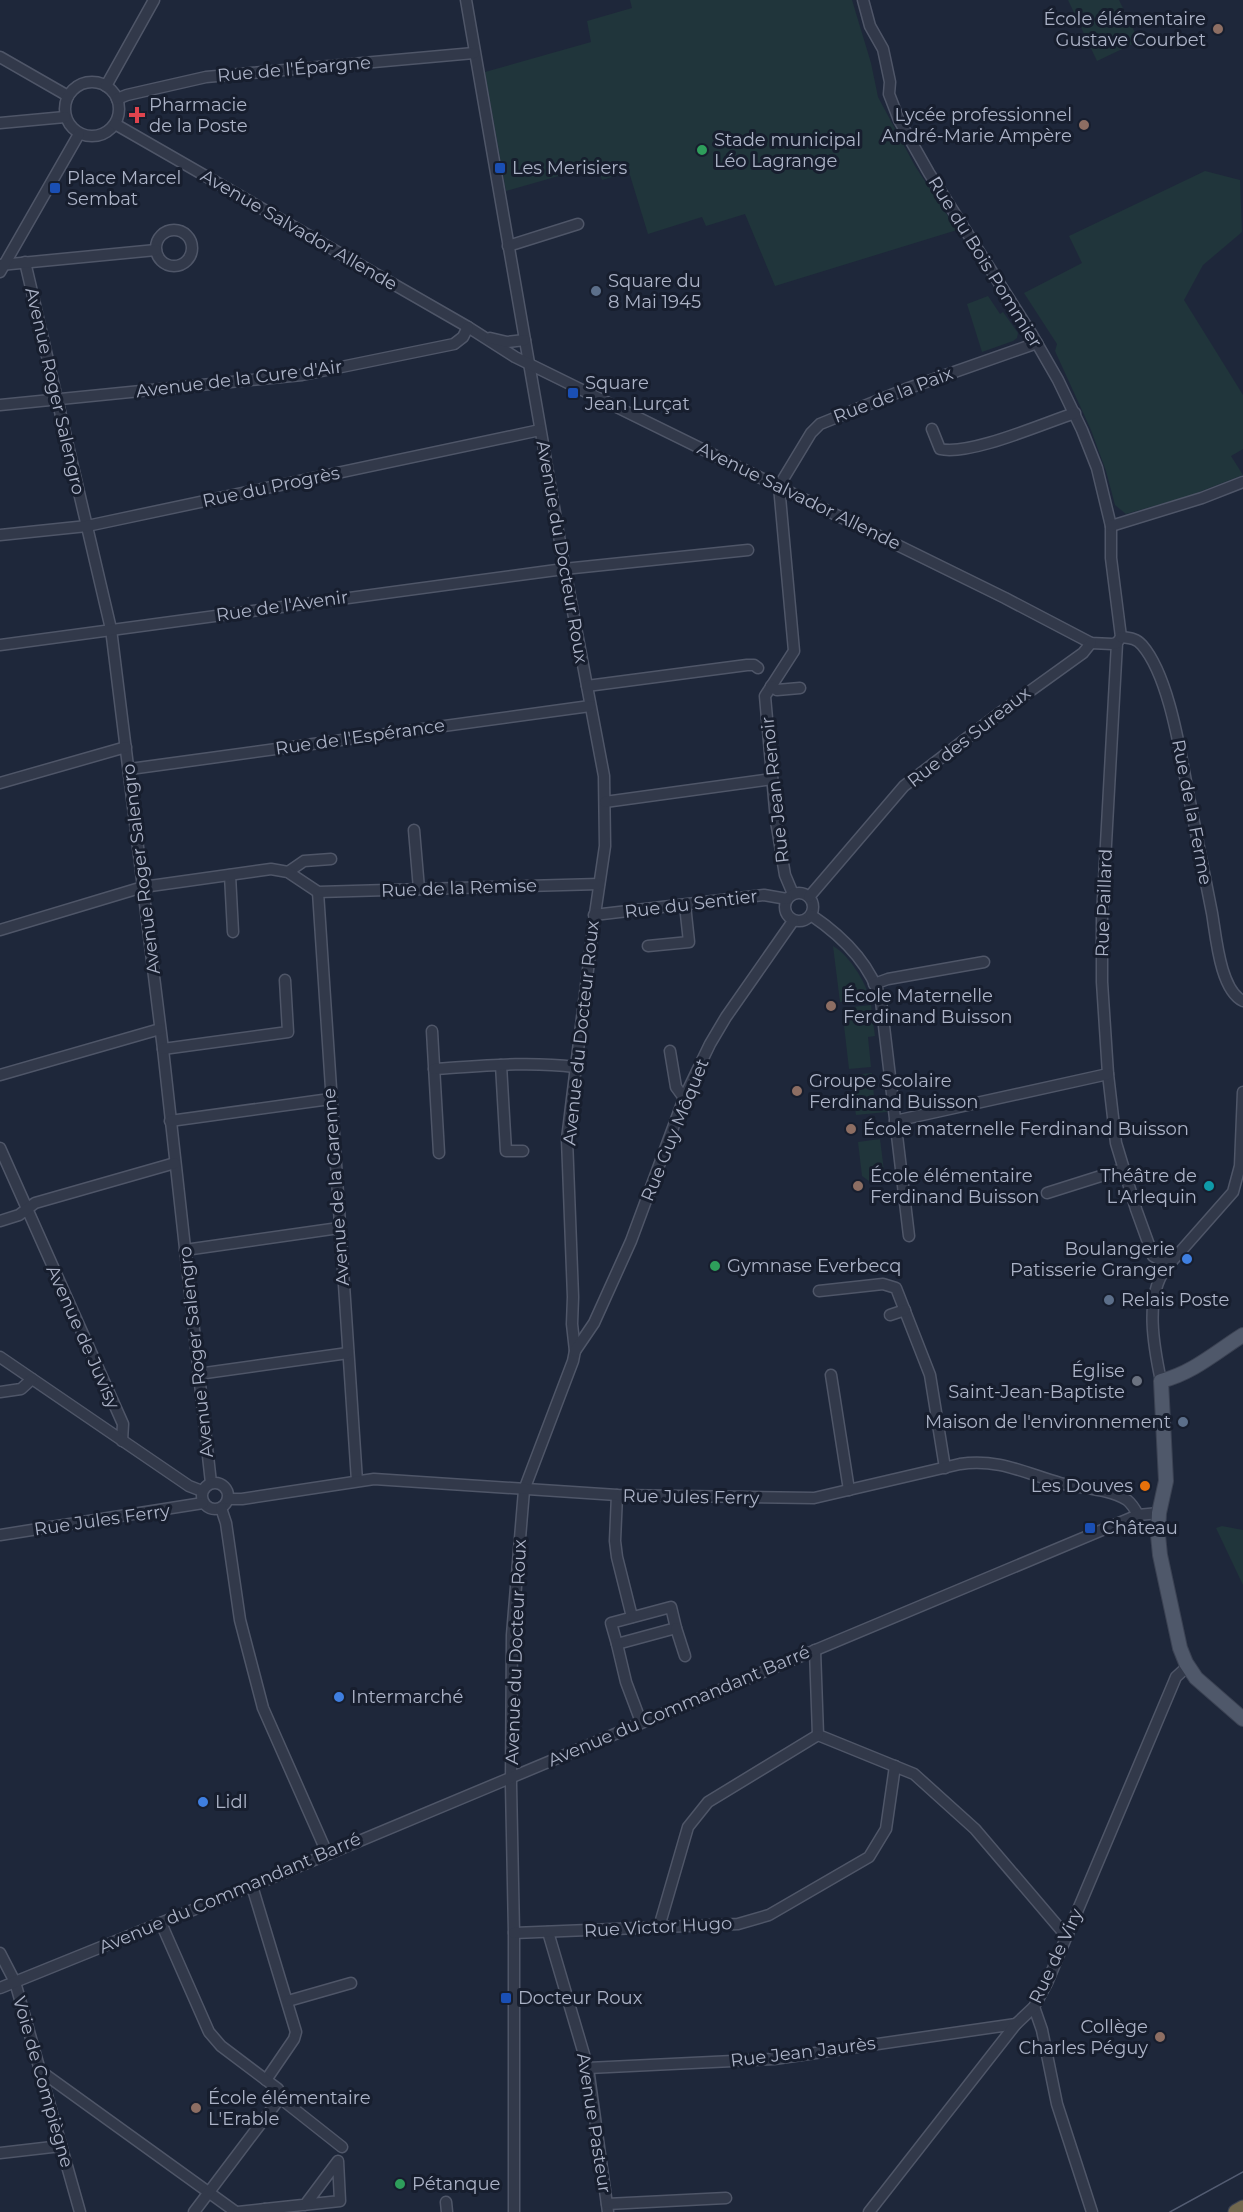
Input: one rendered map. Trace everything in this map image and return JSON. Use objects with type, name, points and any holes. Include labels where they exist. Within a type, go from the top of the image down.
[{"type":"highway","points":[[1236,2212],[1243,2208]]},
{"type":"main road","points":[[1243,1335],[1192,1369],[1161,1381],[1166,1481],[1158,1528],[1160,1555],[1180,1648],[1188,1666],[1203,1685],[1243,1719]]},
{"type":"street","points":[[106,86],[154,0]]},
{"type":"street","name":"Avenue du Docteur Roux","points":[[466,0],[564,569],[604,776],[605,802],[605,846],[594,915],[567,1139],[573,1297],[571,1312],[575,1351],[524,1490],[512,1635],[514,2212]]},
{"type":"street","name":"Rue du Bois Pommier","points":[[863,0],[870,26],[883,49],[891,82],[889,94],[899,120],[929,173],[1037,343],[1075,413],[1096,468],[1111,526]]},
{"type":"street","name":"Rue de l'Épargne","points":[[117,99],[206,77],[474,53]]},
{"type":"street","points":[[0,57],[68,96]]},
{"type":"street","points":[[92,82],[106,86],[117,99],[118,116],[115,124],[103,135],[79,134],[73,130],[65,117],[65,103],[68,96],[78,86],[85,83],[92,82]]},
{"type":"street","points":[[0,123],[65,117]]},
{"type":"street","name":"Avenue Salvador Allende","points":[[115,124],[529,364],[1005,598],[1091,643],[1112,645],[1119,640]]},
{"type":"street","points":[[1,267],[79,134]]},
{"type":"street","points":[[508,246],[578,224]]},
{"type":"street","points":[[1,267],[25,262],[156,250]]},
{"type":"street","name":"Avenue Roger Salengro","points":[[25,262],[111,629],[130,769],[212,1483]]},
{"type":"street","name":"Avenue de la Cure d'Air","points":[[0,405],[302,375],[454,344],[463,337],[468,327]]},
{"type":"street","name":"Avenue Salvador Allende","points":[[483,337],[507,342],[525,340]]},
{"type":"street","name":"Rue de la Paix","points":[[779,486],[811,433],[820,424],[906,388],[1037,343]]},
{"type":"street","points":[[932,429],[940,449],[947,450],[1027,432],[1040,424],[1075,413]]},
{"type":"street","name":"Rue du Progrès","points":[[0,535],[87,526],[540,430]]},
{"type":"street","points":[[1111,526],[1191,502],[1243,482]]},
{"type":"street","name":"Rue Jean Renoir","points":[[779,486],[795,651],[765,696],[772,779],[784,875],[790,896]]},
{"type":"street","name":"Rue Paillard","points":[[1111,526],[1111,558],[1119,640],[1102,917],[1102,982],[1108,1074],[1116,1143],[1136,1209],[1153,1256],[1162,1261],[1172,1261]]},
{"type":"street","name":"Rue de l'Avenir","points":[[0,645],[564,569],[748,550]]},
{"type":"street","name":"Rue de la Ferme","points":[[1119,640],[1136,640],[1143,646],[1162,682],[1169,702],[1220,962],[1234,996],[1243,1001]]},
{"type":"street","name":"Rue des Sureaux","points":[[809,897],[904,786],[1018,699],[1083,653],[1091,643]]},
{"type":"street","points":[[586,686],[747,664],[758,668]]},
{"type":"street","name":"Rue Jean Renoir","points":[[771,686],[777,690],[800,688]]},
{"type":"street","name":"Rue de l'Espérance","points":[[130,769],[590,706]]},
{"type":"street","points":[[0,783],[126,747]]},
{"type":"street","points":[[605,802],[772,779]]},
{"type":"street","points":[[414,830],[420,889]]},
{"type":"street","points":[[288,872],[304,861],[331,859]]},
{"type":"street","points":[[0,930],[143,887],[271,869],[288,872],[318,892]]},
{"type":"street","points":[[230,875],[233,932]]},
{"type":"street","name":"Rue de la Remise","points":[[318,892],[599,884]]},
{"type":"street","name":"Avenue de la Garenne","points":[[318,892],[357,1481]]},
{"type":"street","points":[[801,893],[809,897],[813,906],[811,915],[803,921],[793,921],[785,911],[790,896],[801,893]]},
{"type":"street","name":"Rue du Sentier","points":[[594,915],[764,895],[790,896]]},
{"type":"street","points":[[648,946],[689,942],[685,905]]},
{"type":"street","points":[[811,915],[830,928],[848,945],[874,984],[880,1001],[909,1236]]},
{"type":"street","name":"Rue Guy Môquet","points":[[575,1351],[599,1312],[637,1226],[684,1098],[710,1044],[726,1017],[793,921]]},
{"type":"street","points":[[874,984],[888,979],[984,962]]},
{"type":"street","points":[[163,1049],[288,1032],[285,980]]},
{"type":"street","points":[[0,1075],[160,1029]]},
{"type":"street","points":[[432,1031],[439,1153]]},
{"type":"street","points":[[670,1052],[676,1087],[684,1098]]},
{"type":"street","points":[[434,1069],[501,1065],[575,1067]]},
{"type":"street","points":[[501,1065],[506,1151],[523,1151]]},
{"type":"street","points":[[895,1121],[1108,1074]]},
{"type":"street","points":[[1161,1381],[1153,1339],[1157,1281],[1233,1192],[1241,1178],[1243,1092]]},
{"type":"street","points":[[170,1121],[330,1099]]},
{"type":"street","name":"Avenue de Juvisy","points":[[0,1148],[123,1425],[122,1441]]},
{"type":"street","points":[[0,1221],[20,1215],[35,1203],[175,1163]]},
{"type":"street","points":[[1047,1193],[1124,1168]]},
{"type":"street","points":[[185,1250],[339,1228]]},
{"type":"street","points":[[819,1291],[888,1285],[896,1288],[930,1375],[945,1468]]},
{"type":"street","points":[[890,1315],[905,1310]]},
{"type":"street","points":[[198,1374],[348,1353]]},
{"type":"street","points":[[0,1357],[189,1486],[202,1491]]},
{"type":"street","points":[[831,1375],[849,1490]]},
{"type":"street","points":[[0,1392],[21,1389],[32,1379]]},
{"type":"street","name":"Rue Jules Ferry","points":[[228,1499],[242,1499],[374,1479],[617,1496],[807,1498],[945,1468],[985,1462],[1101,1491],[1128,1501],[1138,1515]]},
{"type":"street","points":[[202,1491],[212,1483],[224,1486],[228,1499],[221,1508]]},
{"type":"street","points":[[202,1491],[203,1503],[209,1508],[221,1508]]},
{"type":"street","points":[[617,1496],[616,1549],[632,1617]]},
{"type":"street","name":"Rue Jules Ferry","points":[[0,1534],[203,1503]]},
{"type":"street","points":[[221,1508],[226,1523],[240,1620],[263,1708],[327,1853]]},
{"type":"street","name":"Avenue du Commandant Barré","points":[[0,1988],[252,1886],[1138,1515],[1160,1513]]},
{"type":"street","points":[[641,1722],[611,1623],[671,1607],[685,1656]]},
{"type":"street","points":[[617,1644],[676,1628]]},
{"type":"street","points":[[815,1650],[818,1735]]},
{"type":"street","name":"Rue de Viry","points":[[869,2212],[1016,2024],[1034,2007],[1068,1935],[1176,1677],[1188,1666]]},
{"type":"street","points":[[818,1735],[914,1774],[975,1829],[1062,1931],[1068,1935]]},
{"type":"street","points":[[659,1927],[688,1827],[708,1802],[818,1735]]},
{"type":"street","name":"Rue Victor Hugo","points":[[514,1933],[738,1924],[769,1915],[869,1857],[886,1829],[895,1766]]},
{"type":"street","points":[[252,1886],[295,2025],[294,2039],[266,2080]]},
{"type":"street","points":[[161,1923],[209,2032],[221,2046],[278,2089],[279,2098],[194,2212]]},
{"type":"street","name":"Avenue Pasteur","points":[[548,1932],[588,2068],[607,2208]]},
{"type":"street","name":"Voie de Compiègne","points":[[0,1953],[15,1982],[80,2212]]},
{"type":"street","points":[[288,2001],[351,1983]]},
{"type":"street","points":[[1034,2007],[1042,2030],[1057,2104],[1092,2212]]},
{"type":"street","name":"Rue Jean Jaurès","points":[[588,2068],[774,2059],[1016,2024]]},
{"type":"street","points":[[39,2070],[237,2212],[265,2211],[305,2205]]},
{"type":"street","points":[[279,2098],[342,2147]]},
{"type":"street","points":[[0,2153],[61,2146]]},
{"type":"street","points":[[607,2208],[726,2198]]},
{"type":"green space","name":"Stade municipal Léo Lagrange","points":[[630,0],[852,0],[871,63],[878,97],[915,166],[957,230],[775,286],[745,214],[706,226],[702,217],[648,234],[629,172],[602,180],[597,165],[506,191],[485,72],[591,42],[587,21],[632,8]]},
{"type":"green space","points":[[1068,0],[1119,0],[1139,41],[1097,61]]},
{"type":"green space","points":[[1205,171],[1240,180],[1242,232],[1203,265],[1184,300],[1243,395],[1243,449],[1231,456],[1243,475],[1189,496],[1126,514],[1115,505],[1091,430],[1055,351],[1057,344],[1024,293],[1082,263],[1069,236]]},
{"type":"green space","points":[[988,296],[1000,314],[1003,312],[1018,333],[1017,338],[1013,341],[982,352],[967,304]]},
{"type":"green space","points":[[833,946],[856,969],[870,999],[840,1002]]},
{"type":"green space","points":[[871,1005],[875,1036],[868,1037],[871,1067],[849,1069],[842,1008]]},
{"type":"green space","points":[[872,1073],[875,1108],[887,1108],[887,1112],[856,1115],[850,1075]]},
{"type":"green space","points":[[880,1139],[885,1179],[869,1181],[862,1176],[858,1142]]},
{"type":"green space","points":[[1222,1526],[1243,1530],[1243,1585],[1216,1528]]},
{"type":"tram line","points":[[1170,2212],[1243,2172]]},
{"type":"place","name":"École élémentaire Gustave Courbet","points":[[1218,29]]},
{"type":"place","name":"Pharmacie de la Poste","points":[[137,115]]},
{"type":"place","name":"Lycée professionnel André-Marie Ampère","points":[[1084,125]]},
{"type":"place","name":"Stade municipal Léo Lagrange","points":[[702,150]]},
{"type":"place","name":"Les Merisiers","points":[[500,168]]},
{"type":"place","name":"Place Marcel Sembat","points":[[55,188]]},
{"type":"place","name":"Square du 8 Mai 1945","points":[[596,291]]},
{"type":"place","name":"Square Jean Lurçat","points":[[573,393]]},
{"type":"place","name":"École Maternelle Ferdinand Buisson","points":[[831,1006]]},
{"type":"place","name":"Groupe Scolaire Ferdinand Buisson","points":[[797,1091]]},
{"type":"place","name":"École maternelle Ferdinand Buisson","points":[[851,1129]]},
{"type":"place","name":"École élémentaire Ferdinand Buisson","points":[[858,1186]]},
{"type":"place","name":"Théâtre de L'Arlequin","points":[[1209,1186]]},
{"type":"place","name":"Boulangerie Patisserie Granger","points":[[1187,1259]]},
{"type":"place","name":"Gymnase Everbecq","points":[[715,1266]]},
{"type":"place","name":"Relais Poste","points":[[1109,1300]]},
{"type":"place","name":"Église Saint-Jean-Baptiste","points":[[1137,1381]]},
{"type":"place","name":"Maison de l'environnement","points":[[1183,1422]]},
{"type":"place","name":"Les Douves","points":[[1145,1486]]},
{"type":"place","name":"Château","points":[[1090,1528]]},
{"type":"place","name":"Intermarché","points":[[339,1697]]},
{"type":"place","name":"Lidl","points":[[203,1802]]},
{"type":"place","name":"Docteur Roux","points":[[506,1998]]},
{"type":"place","name":"Collège Charles Péguy","points":[[1160,2037]]},
{"type":"place","name":"École élémentaire L'Erable","points":[[196,2108]]},
{"type":"place","name":"Pétanque","points":[[400,2184]]}]
